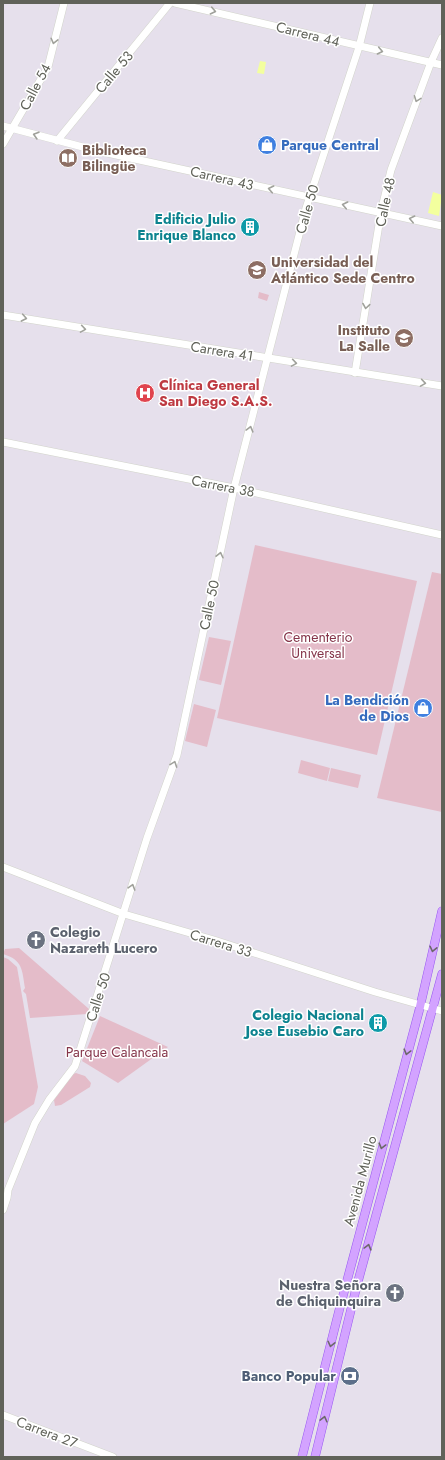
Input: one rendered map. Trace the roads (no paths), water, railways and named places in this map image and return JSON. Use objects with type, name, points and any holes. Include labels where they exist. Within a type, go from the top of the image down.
[{"type":"main road","name":"Avenida Murillo","points":[[302,1457],[420,1005],[442,911]]},
{"type":"main road","name":"Avenida Murillo","points":[[314,1457],[357,1285],[442,974]]},
{"type":"street","name":"Calle 54","points":[[3,144],[48,67],[64,3]]},
{"type":"street","name":"Calle 53","points":[[57,141],[170,3]]},
{"type":"street","name":"Carrera 44","points":[[175,3],[359,47],[442,65]]},
{"type":"street","name":"Calle 50","points":[[3,1210],[7,1198],[5,1192],[35,1123],[49,1100],[75,1066],[147,838],[177,755],[234,488],[310,197],[359,47],[370,3]]},
{"type":"street","name":"Calle 48","points":[[355,373],[381,212],[392,170],[431,62],[442,38]]},
{"type":"street","name":"Carrera 43","points":[[3,126],[57,141],[442,226]]},
{"type":"street","name":"Carrera 41","points":[[3,314],[268,359],[442,386]]},
{"type":"street","name":"Carrera 38","points":[[3,442],[234,488],[442,535]]},
{"type":"street","name":"Carrera 33","points":[[3,867],[124,914],[442,1011]]},
{"type":"street","name":"Carrera 27","points":[[3,1415],[113,1457]]},
{"type":"place","name":"Parque Central","points":[[267,145]]},
{"type":"place","name":"Biblioteca Bilingüe","points":[[68,158]]},
{"type":"place","name":"Edificio Julio Enrique Blanco","points":[[250,227]]},
{"type":"place","name":"Universidad del Atlántico Sede Centro","points":[[257,270]]},
{"type":"place","name":"Instituto La Salle","points":[[404,338]]},
{"type":"place","name":"Clínica General San Diego S.A.S.","points":[[145,393]]},
{"type":"place","name":"La Bendición de Dios","points":[[423,708]]},
{"type":"place","name":"Colegio Nazareth Lucero","points":[[36,940]]},
{"type":"place","name":"Colegio Nacional Jose Eusebio Caro","points":[[378,1023]]},
{"type":"place","name":"Nuestra Señora de Chiquinquira","points":[[395,1293]]},
{"type":"place","name":"Banco Popular","points":[[350,1376]]},
{"type":"park label","name":"Cementerio Universal","points":[[318,646]]},
{"type":"park label","name":"Parque Calancala","points":[[117,1052]]}]
